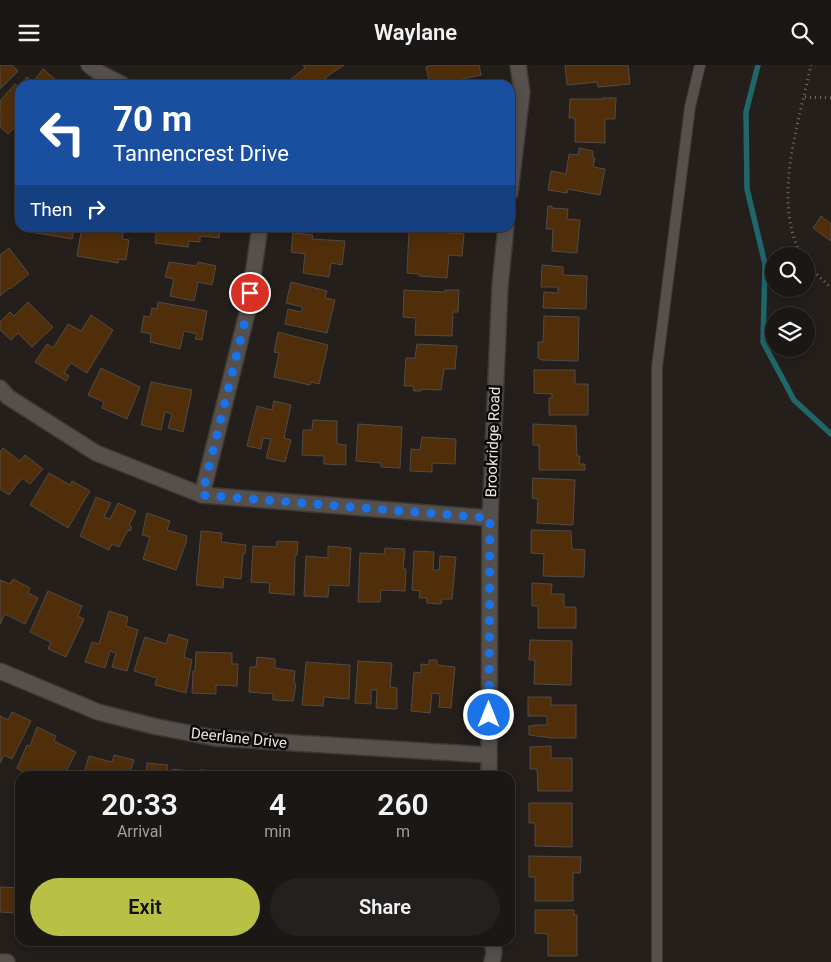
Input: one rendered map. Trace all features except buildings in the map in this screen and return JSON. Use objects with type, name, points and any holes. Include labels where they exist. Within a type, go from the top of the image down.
[{"type":"street","points":[[89,65],[98,73],[113,80]]},
{"type":"street","points":[[515,151],[522,92],[518,65]]},
{"type":"street","points":[[202,495],[248,309],[259,232]]},
{"type":"street","name":"Brookridge Road","points":[[489,771],[490,518],[500,286],[505,232]]},
{"type":"street","points":[[0,388],[8,397],[96,453],[202,495],[490,518]]},
{"type":"street","name":"Deerlane Drive","points":[[0,671],[98,712],[153,727],[215,738],[489,755]]},
{"type":"street","points":[[492,962],[494,953],[493,946]]},
{"type":"street","points":[[0,962],[7,962]]},
{"type":"lane","points":[[657,962],[657,367],[690,107],[700,65]]},
{"type":"path","points":[[799,247],[790,224],[788,203],[791,155],[811,65]]},
{"type":"path","points":[[804,97],[831,98]]},
{"type":"path","points":[[815,273],[831,288]]},
{"type":"waterway","points":[[758,65],[746,112],[747,189],[765,264],[763,342],[794,400],[831,434]]},
{"type":"route","points":[[250,293],[248,309],[202,495],[490,518],[489,715]]}]
